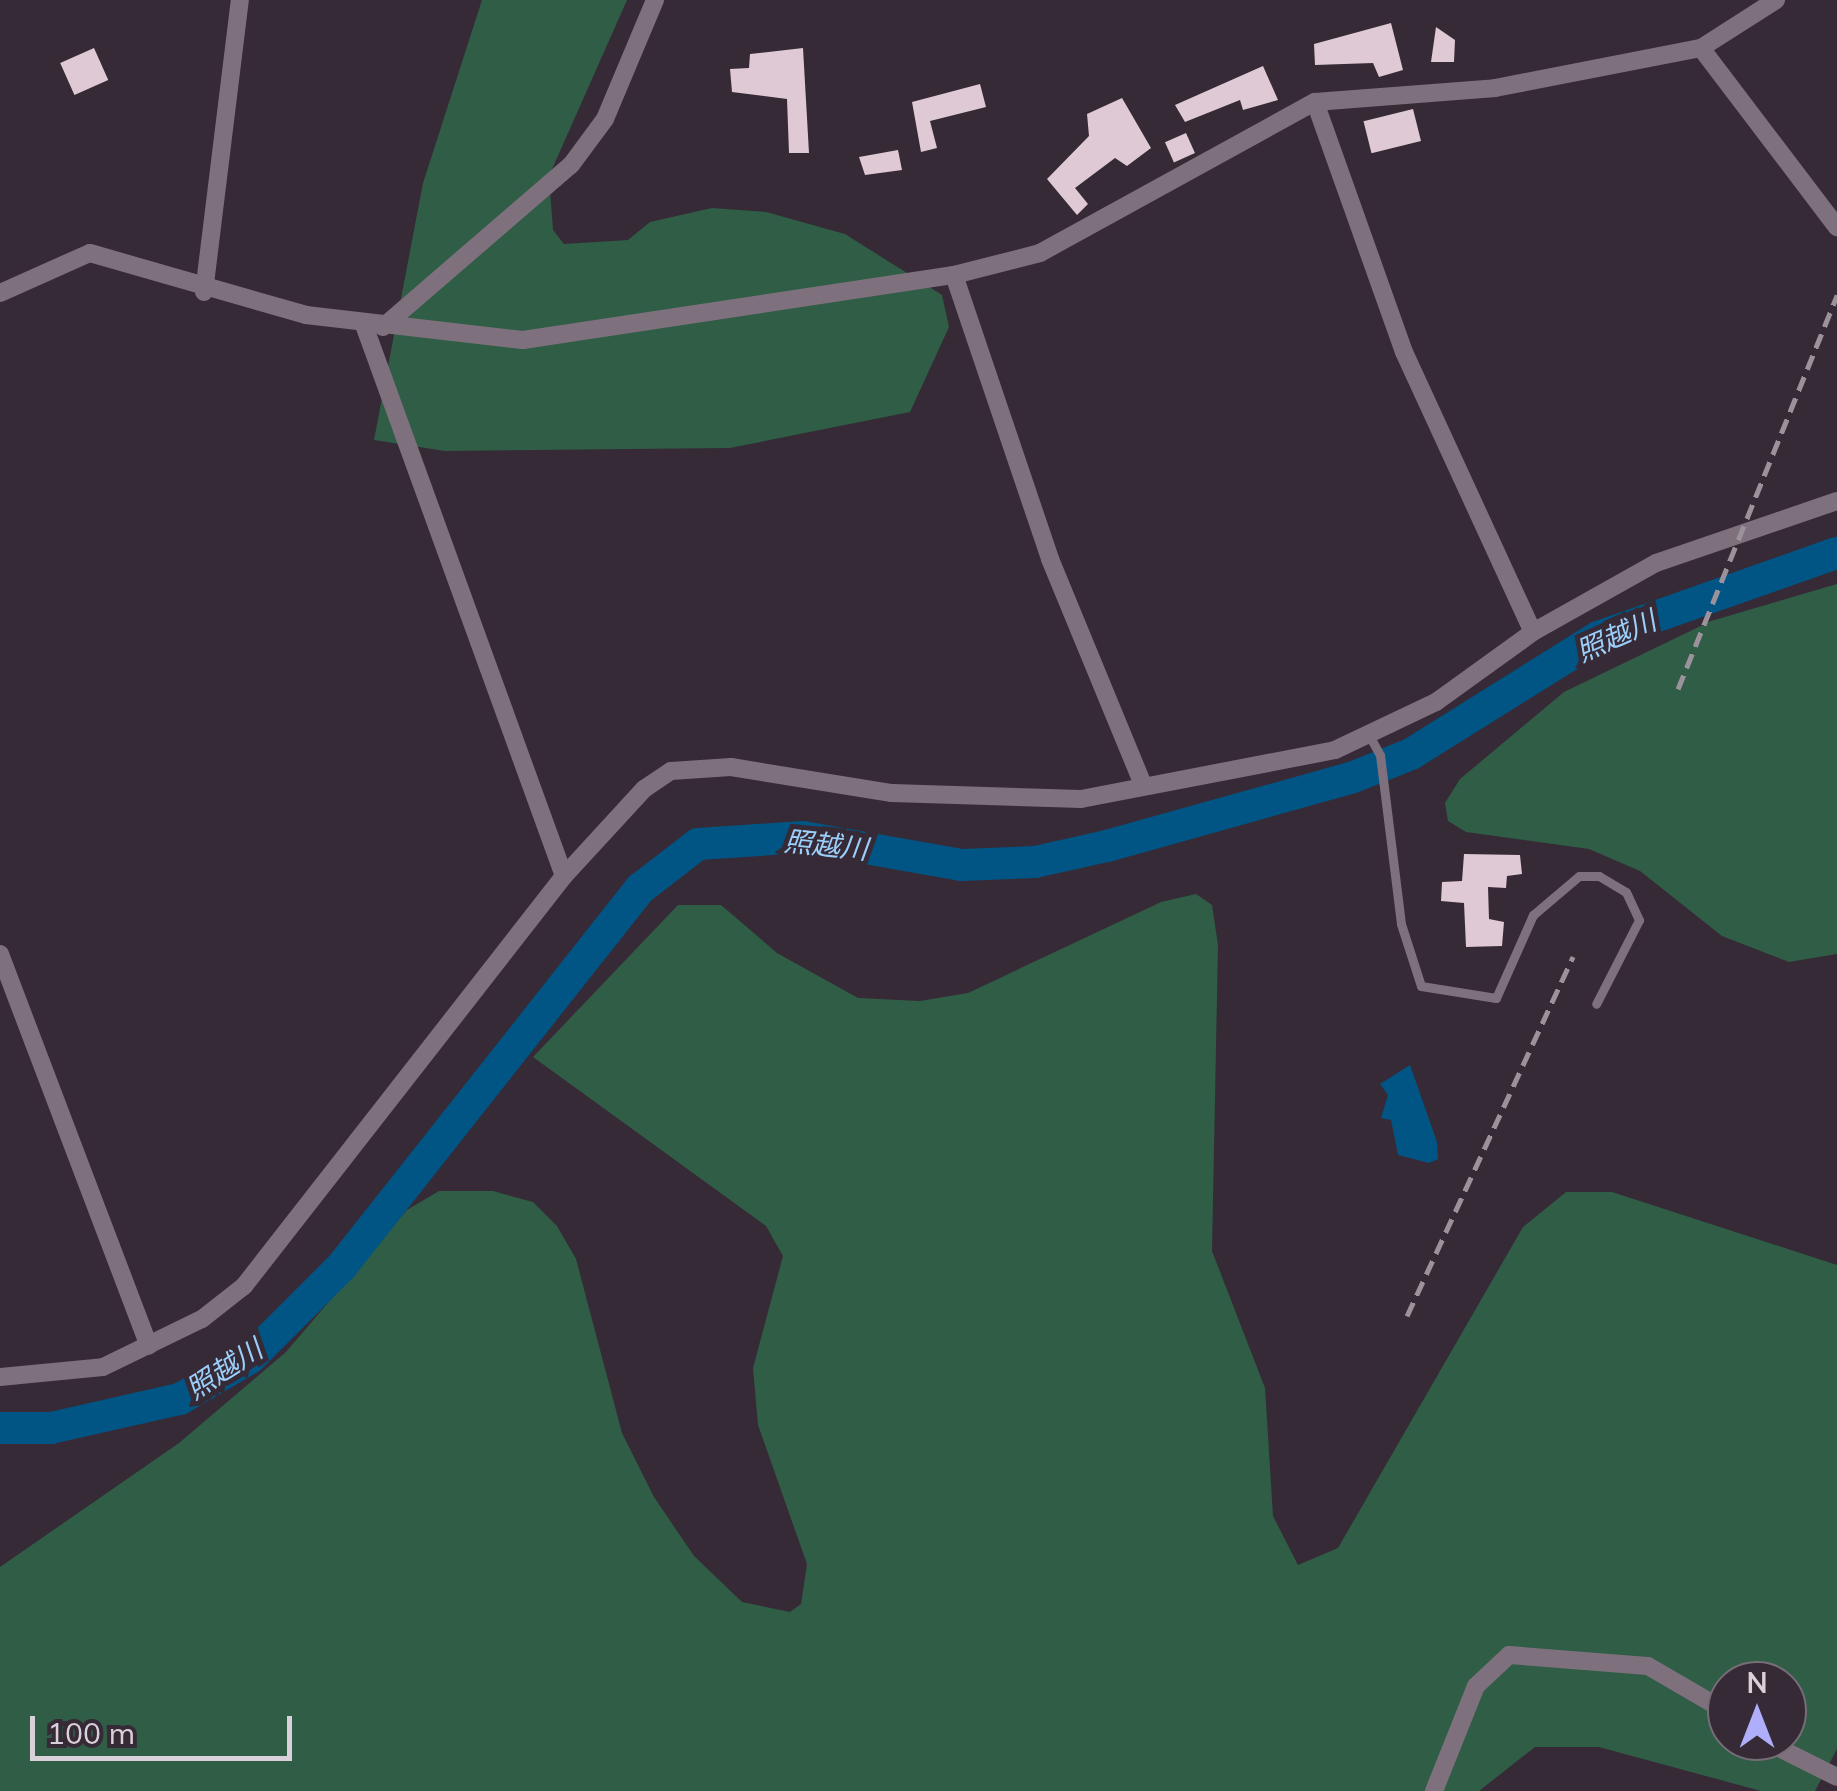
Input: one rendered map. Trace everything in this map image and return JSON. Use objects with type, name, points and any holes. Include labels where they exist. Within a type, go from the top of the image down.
[{"type":"street","points":[[204,292],[240,0]]},
{"type":"street","points":[[374,326],[570,165],[605,119],[655,0]]},
{"type":"street","points":[[0,292],[90,253],[204,292],[374,326],[523,340],[954,274],[1040,253],[1314,102],[1495,88],[1701,48],[1776,0]]},
{"type":"street","points":[[1701,48],[1837,226]]},
{"type":"street","points":[[1314,102],[1404,352],[1533,632]]},
{"type":"street","points":[[954,274],[1050,559],[1143,785]]},
{"type":"street","points":[[374,326],[564,876]]},
{"type":"street","points":[[0,1377],[88,1370],[149,1346],[202,1319],[279,1249],[564,876],[644,789],[695,766],[930,795],[1081,799],[1370,737],[1533,632],[1656,563],[1837,501]]},
{"type":"street","points":[[0,954],[149,1346]]},
{"type":"street","points":[[1434,1791],[1476,1686],[1509,1655],[1648,1666],[1707,1700]]},
{"type":"street","points":[[1804,1761],[1837,1778]]},
{"type":"lane","points":[[1370,737],[1380,756],[1390,868],[1421,986],[1496,998],[1533,915],[1579,876],[1599,876],[1626,892],[1640,920],[1596,1004]]},
{"type":"green space","points":[[482,0],[627,0],[549,176],[553,230],[564,244],[628,240],[650,222],[712,208],[766,212],[845,234],[942,295],[949,327],[910,412],[730,448],[445,451],[374,440],[423,183]]},
{"type":"green space","points":[[1837,584],[1837,954],[1789,962],[1722,936],[1640,871],[1589,849],[1466,832],[1448,821],[1445,803],[1460,779],[1564,692],[1711,621]]},
{"type":"green space","points":[[1196,894],[1212,905],[1218,945],[1212,1251],[1265,1388],[1273,1516],[1298,1565],[1338,1548],[1523,1227],[1566,1192],[1612,1192],[1837,1265],[1837,1749],[1815,1791],[1761,1791],[1599,1747],[1535,1747],[1479,1791],[0,1791],[0,1567],[179,1443],[286,1352],[407,1210],[439,1191],[493,1191],[533,1202],[557,1226],[576,1259],[622,1433],[654,1497],[694,1556],[742,1602],[790,1612],[801,1604],[807,1564],[758,1425],[753,1368],[783,1256],[766,1226],[533,1057],[678,905],[721,905],[777,953],[858,998],[920,1001],[968,993],[1161,902]]},
{"type":"water","points":[[1410,1065],[1437,1142],[1438,1159],[1429,1163],[1398,1155],[1391,1120],[1381,1118],[1388,1095],[1380,1084]]},
{"type":"building","points":[[1391,23],[1403,70],[1379,77],[1373,63],[1315,65],[1314,44]]},
{"type":"building","points":[[1436,27],[1455,40],[1454,62],[1431,62]]},
{"type":"building","points":[[94,48],[108,80],[74,95],[60,63]]},
{"type":"building","points":[[803,48],[809,153],[789,153],[787,99],[732,92],[730,69],[749,68],[750,54]]},
{"type":"building","points":[[1263,66],[1278,100],[1243,110],[1240,100],[1185,122],[1175,105]]},
{"type":"building","points":[[980,84],[986,107],[930,121],[937,148],[921,152],[912,102]]},
{"type":"building","points":[[1122,98],[1151,148],[1127,166],[1115,158],[1075,188],[1088,204],[1077,215],[1047,179],[1089,136],[1087,114]]},
{"type":"building","points":[[1413,109],[1421,141],[1371,153],[1364,121]]},
{"type":"building","points":[[1186,133],[1195,153],[1174,162],[1165,142]]},
{"type":"building","points":[[898,150],[902,170],[865,175],[859,157]]},
{"type":"building","points":[[1464,854],[1520,855],[1522,874],[1507,876],[1506,888],[1488,887],[1489,919],[1504,922],[1502,946],[1466,947],[1464,903],[1441,901],[1442,882],[1462,881]]},
{"type":"waterway","name":"照越川","points":[[0,1428],[51,1428],[180,1399],[250,1358],[342,1266],[641,888],[698,844],[803,837],[962,865],[1035,862],[1107,846],[1351,778],[1411,754],[1598,637],[1837,553]]},
{"type":"railway","points":[[1678,689],[1837,295]]},
{"type":"railway","points":[[1407,1316],[1573,956]]}]
